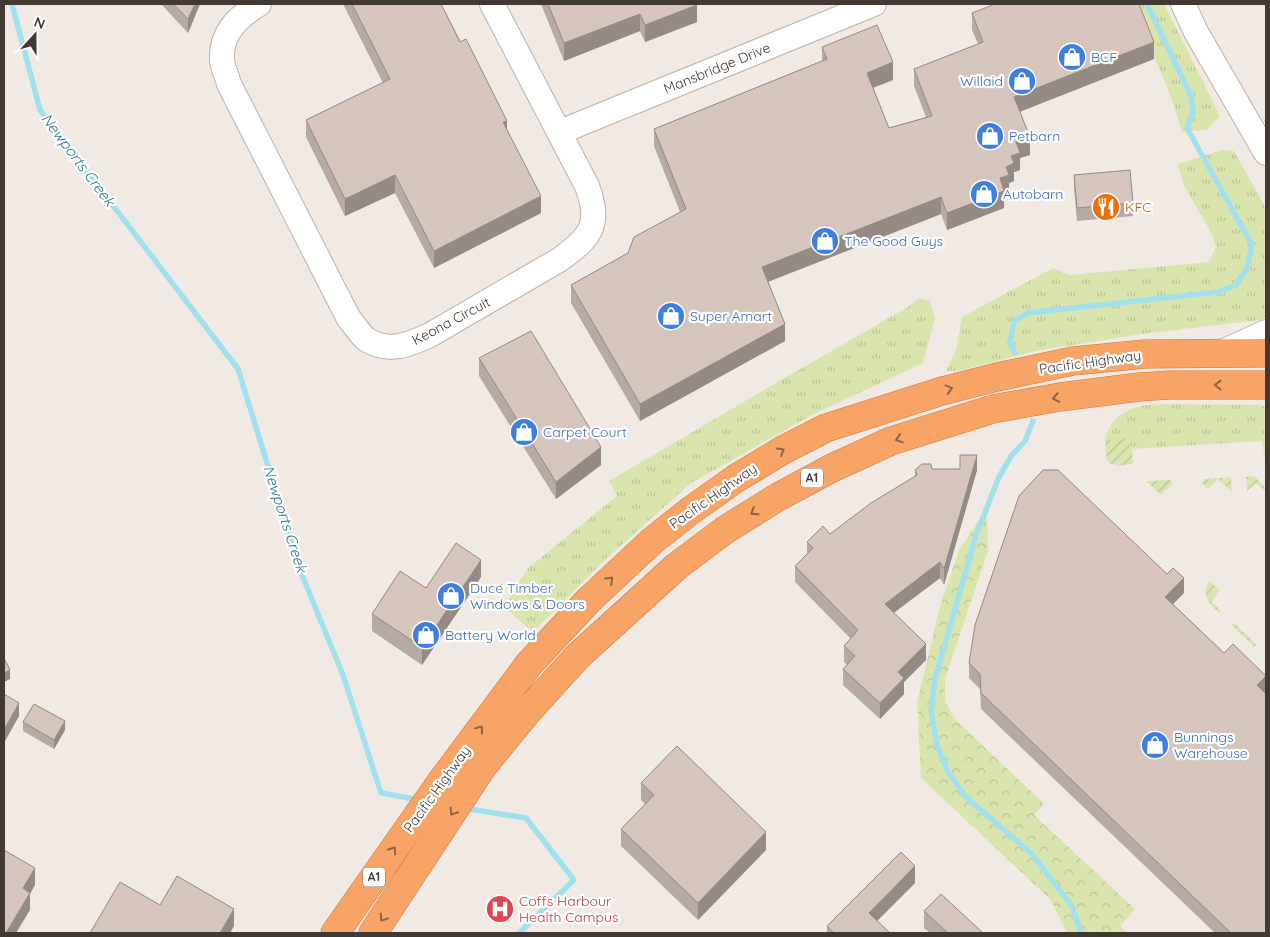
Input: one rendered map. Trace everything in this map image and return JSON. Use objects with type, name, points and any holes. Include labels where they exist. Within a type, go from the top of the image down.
[{"type":"highway","name":"Pacific Highway","points":[[335,933],[441,782],[529,664],[589,600],[651,542],[735,479],[783,450],[826,428],[942,391],[997,377],[1073,361],[1145,354],[1266,353]]},
{"type":"highway","name":"Pacific Highway","points":[[373,933],[483,766],[528,711],[578,656],[677,566],[726,530],[778,497],[832,468],[892,441],[1002,407],[1060,397],[1139,387],[1170,385],[1265,386]]},
{"type":"street","name":"Keona Circuit","points":[[259,4],[241,15],[230,28],[223,50],[222,62],[229,84],[349,319],[366,339],[390,348],[411,344],[430,335],[579,246],[588,234],[594,218],[592,199],[560,132],[492,4]]},
{"type":"street","name":"Mansbridge Drive","points":[[560,132],[874,4]]},
{"type":"street","points":[[1183,4],[1196,32],[1266,153]]},
{"type":"street","points":[[1219,354],[1266,332]]},
{"type":"green space","points":[[1133,4],[1164,4],[1220,116],[1206,130],[1182,132]]},
{"type":"green space","points":[[1222,150],[1234,151],[1266,208],[1266,317],[1260,320],[1142,334],[1036,351],[958,371],[946,371],[956,350],[962,317],[1053,268],[1070,275],[1209,262],[1216,246],[1212,234],[1183,184],[1178,164]]},
{"type":"green space","points":[[919,298],[930,301],[935,318],[923,363],[812,415],[691,483],[607,558],[533,632],[504,607],[528,568],[617,496],[609,481],[908,307]]},
{"type":"green space","points":[[1154,404],[1259,405],[1266,407],[1266,466],[1262,441],[1132,449],[1130,438],[1105,440],[1112,424],[1123,413],[1137,407]]},
{"type":"green space","points":[[1131,437],[1133,464],[1116,465],[1107,461],[1105,440]]},
{"type":"green space","points":[[1254,476],[1266,488],[1266,492],[1256,483],[1247,491],[1246,477]]},
{"type":"green space","points":[[1231,477],[1232,492],[1218,479],[1208,489],[1202,483],[1204,479]]},
{"type":"green space","points":[[1170,480],[1173,483],[1161,495],[1146,481]]},
{"type":"green space","points":[[981,517],[987,517],[988,551],[945,679],[945,701],[955,719],[1044,804],[1034,815],[1135,909],[1120,926],[1128,933],[1067,933],[1050,899],[921,778],[917,702],[941,603],[959,550]]},
{"type":"green space","points":[[1209,581],[1220,590],[1211,601],[1221,611],[1219,613],[1207,598],[1205,590]]},
{"type":"green space","points":[[1234,623],[1256,644],[1254,647],[1232,625]]},
{"type":"building","points":[[173,4],[195,4],[188,19]]},
{"type":"building","points":[[352,4],[441,4],[460,42],[466,39],[507,121],[503,122],[541,196],[434,251],[395,175],[345,199],[306,120],[390,79]]},
{"type":"building","points":[[548,4],[697,5],[645,25],[640,14],[564,43]]},
{"type":"building","points":[[995,4],[1139,4],[1154,42],[1014,97],[1030,137],[1016,142],[1020,153],[1011,156],[1014,163],[1006,167],[1009,175],[1000,178],[1004,191],[947,213],[941,197],[762,267],[785,324],[640,404],[571,285],[628,253],[634,237],[686,209],[654,129],[827,59],[822,47],[877,25],[893,62],[867,73],[889,128],[932,116],[914,69],[983,42],[972,13]]},
{"type":"building","points":[[1130,170],[1133,203],[1077,208],[1074,175]]},
{"type":"building","points":[[531,331],[601,447],[556,482],[479,358]]},
{"type":"building","points":[[960,455],[977,455],[944,569],[940,562],[885,604],[926,644],[898,672],[904,678],[880,703],[843,669],[855,656],[844,646],[858,630],[795,566],[813,548],[807,542],[823,526],[830,534],[871,503],[917,475],[915,470],[922,464],[931,464],[932,469],[960,469]]},
{"type":"building","points":[[1043,470],[1058,470],[1167,574],[1173,568],[1184,578],[1165,597],[1224,653],[1233,644],[1266,676],[1257,685],[1266,694],[1266,933],[1231,933],[981,693],[980,674],[969,663],[975,625],[1019,496]]},
{"type":"building","points":[[456,543],[481,560],[422,647],[372,614],[400,571],[426,588]]},
{"type":"building","points":[[4,658],[10,670],[4,673]]},
{"type":"building","points":[[4,694],[19,703],[4,730]]},
{"type":"building","points":[[34,704],[65,721],[54,740],[23,722]]},
{"type":"building","points":[[677,746],[766,832],[698,903],[621,829],[654,795],[641,783]]},
{"type":"building","points":[[4,850],[35,868],[23,888],[30,893],[6,933],[4,933]]},
{"type":"building","points":[[901,852],[915,866],[869,913],[890,933],[834,933],[827,926]]},
{"type":"building","points":[[177,876],[234,909],[220,933],[90,933],[120,882],[160,905]]},
{"type":"building","points":[[941,894],[983,933],[948,933],[924,911]]},
{"type":"waterway","name":"Newports Creek","points":[[12,4],[40,110],[238,369],[300,570],[343,675],[381,793],[420,800]]},
{"type":"waterway","points":[[1015,353],[1010,343],[1014,321],[1028,313],[1218,292],[1236,285],[1247,268],[1252,245],[1187,128],[1193,111],[1191,96],[1147,4]]},
{"type":"waterway","points":[[1033,421],[1025,441],[1012,455],[999,477],[976,535],[935,679],[931,710],[937,745],[948,772],[966,797],[1032,854],[1072,906],[1081,933]]},
{"type":"waterway","name":"Newports Creek","points":[[463,808],[526,818],[574,880],[519,933]]},
{"type":"place","name":"BCF","points":[[1072,57]]},
{"type":"place","name":"Willaid","points":[[1022,81]]},
{"type":"place","name":"Petbarn","points":[[990,136]]},
{"type":"place","name":"Autobarn","points":[[984,194]]},
{"type":"place","name":"KFC","points":[[1106,207]]},
{"type":"place","name":"The Good Guys","points":[[825,241]]},
{"type":"place","name":"Super Amart","points":[[671,316]]},
{"type":"place","name":"Carpet Court","points":[[524,432]]},
{"type":"place","name":"Duce Timber Windows & Doors","points":[[451,596]]},
{"type":"place","name":"Battery World","points":[[426,635]]},
{"type":"place","name":"Bunnings Warehouse","points":[[1155,745]]},
{"type":"place","name":"Coffs Harbour Health Campus","points":[[500,909]]}]
